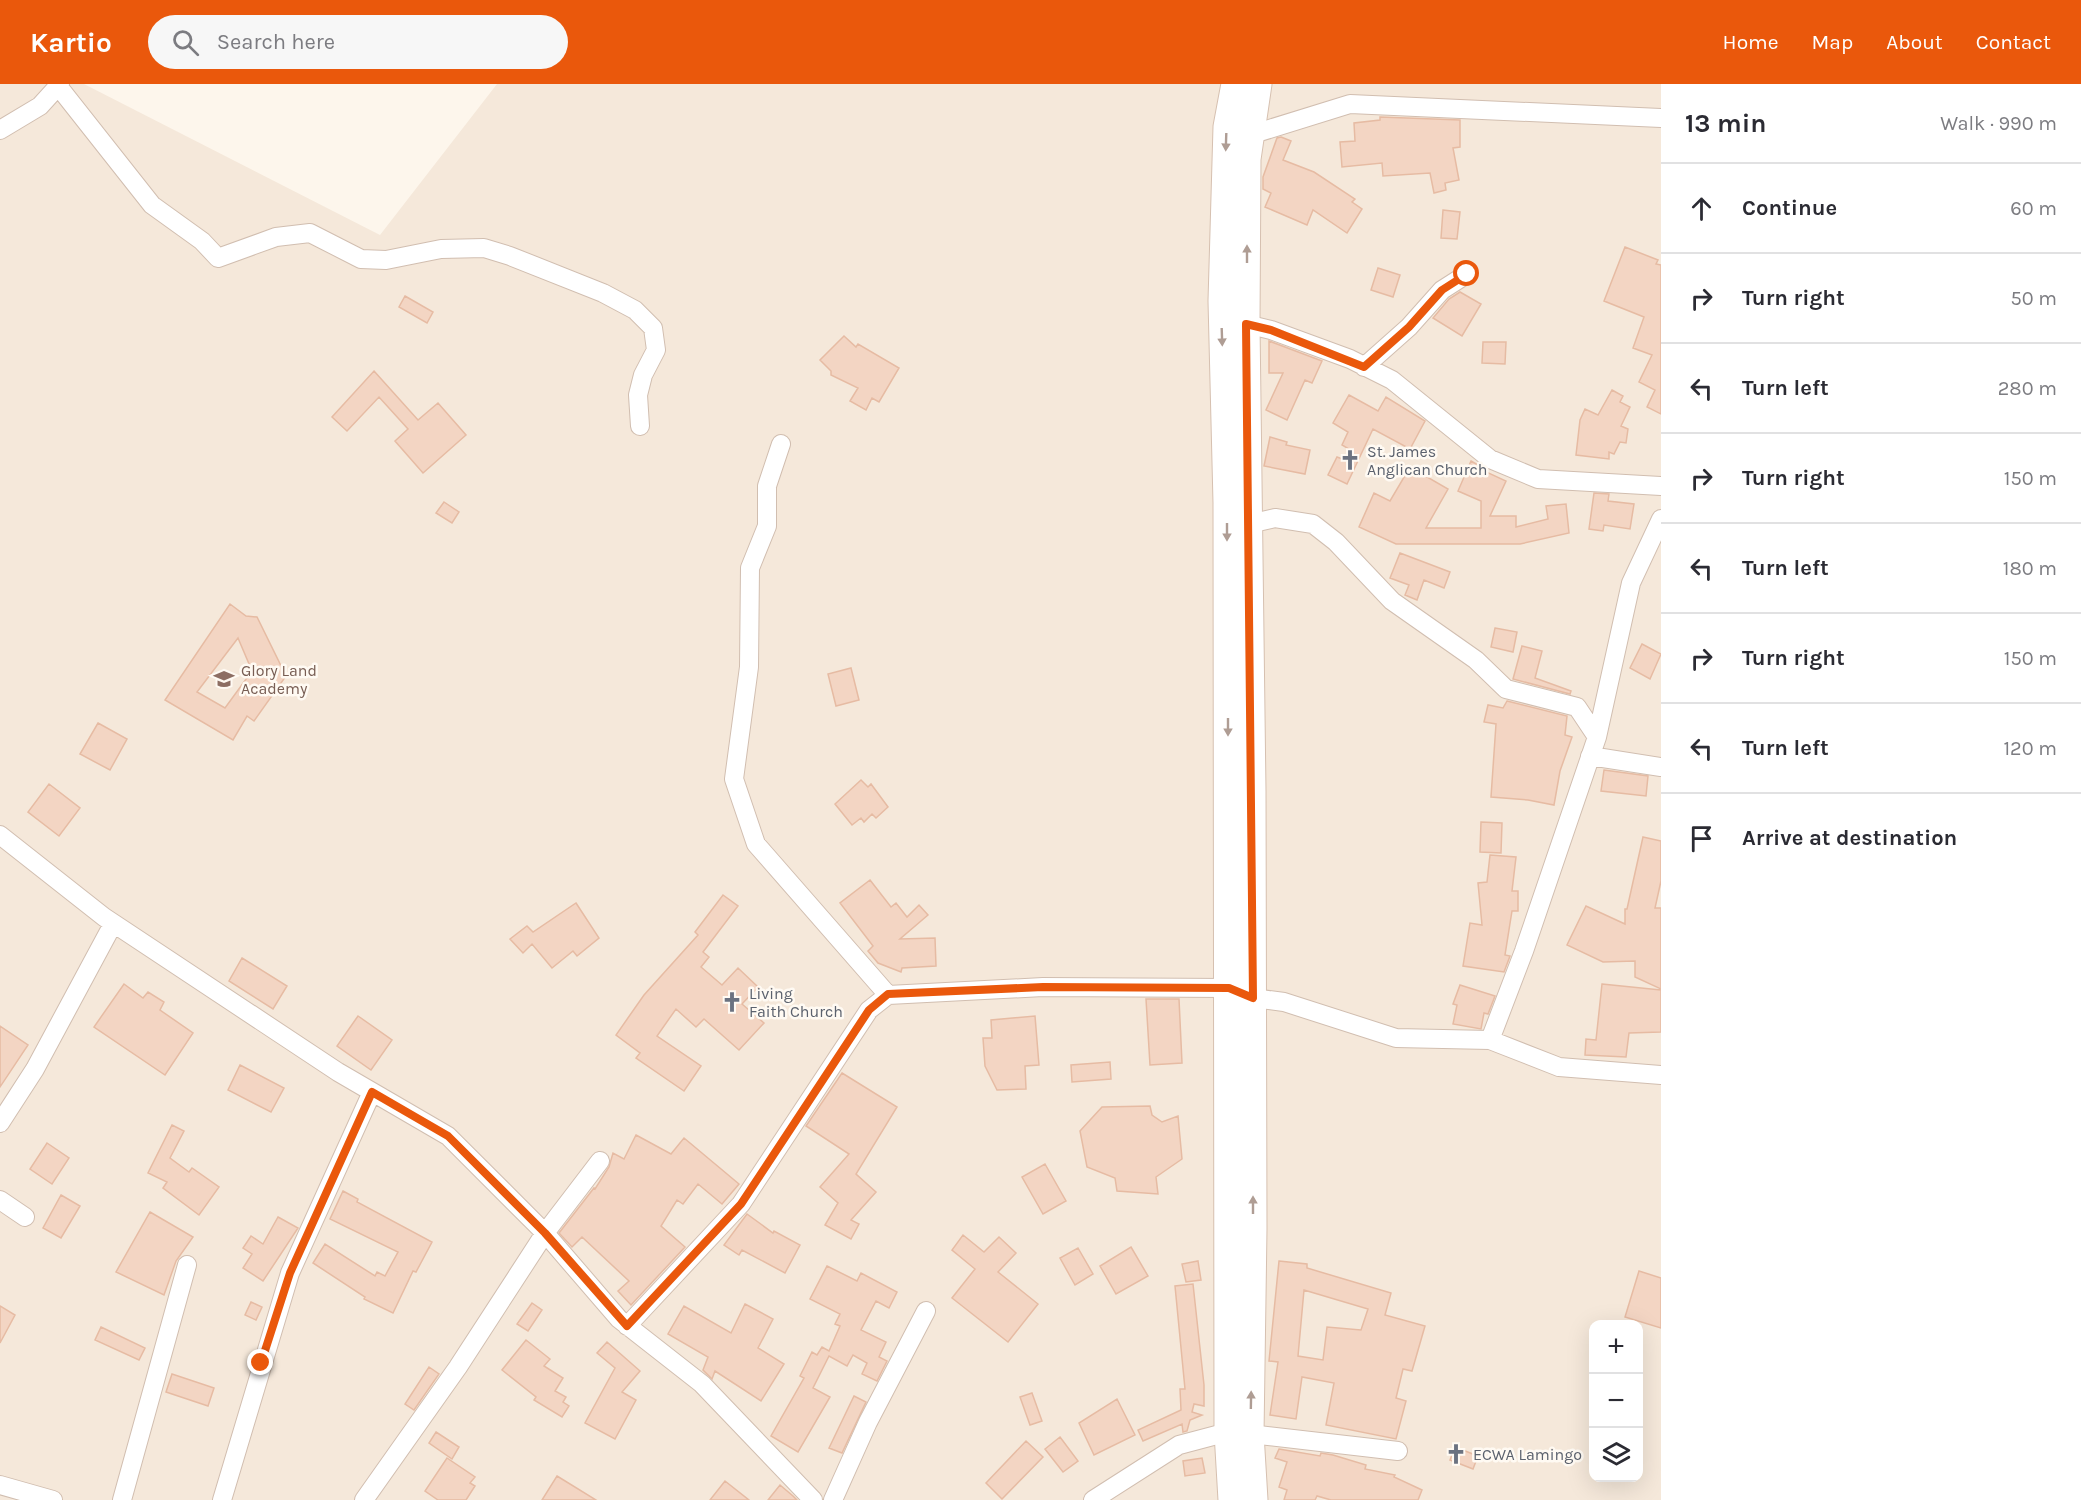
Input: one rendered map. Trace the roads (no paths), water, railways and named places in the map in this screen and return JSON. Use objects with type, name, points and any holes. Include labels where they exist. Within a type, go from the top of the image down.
[{"type":"main road","points":[[1235,84],[1227,127],[1221,301],[1241,993]]},
{"type":"main road","points":[[1233,1500],[1239,1433],[1241,993],[1249,524],[1246,324],[1247,159],[1258,84]]},
{"type":"main road","points":[[1239,1433],[1254,1500]]},
{"type":"street","points":[[0,130],[40,106],[59,85],[153,205],[202,240],[218,258],[276,237],[310,232],[361,259],[386,260],[441,249],[484,248],[603,293],[636,310],[653,328],[656,350],[643,375],[638,395],[640,426]]},
{"type":"street","points":[[1250,135],[1350,104],[1661,118]]},
{"type":"street","points":[[1364,367],[1409,327],[1442,290],[1467,274]]},
{"type":"street","points":[[1246,324],[1271,330],[1392,380],[1440,422],[1490,459],[1538,479],[1661,486]]},
{"type":"street","points":[[781,444],[767,486],[767,526],[750,568],[749,667],[734,779],[756,844],[888,994]]},
{"type":"street","points":[[1249,524],[1275,518],[1313,524],[1336,542],[1392,601],[1476,660],[1506,690],[1577,707],[1597,737]]},
{"type":"street","points":[[1490,1040],[1524,951],[1597,737],[1631,583],[1661,519]]},
{"type":"street","points":[[1590,756],[1661,767]]},
{"type":"street","points":[[0,836],[113,924],[338,1072],[448,1136],[545,1233],[627,1326],[702,1384],[813,1500]]},
{"type":"street","points":[[0,1124],[35,1069],[113,924]]},
{"type":"street","points":[[627,1326],[741,1204],[869,1010],[888,994],[1043,987],[1241,993],[1284,1002],[1396,1038],[1490,1040],[1559,1067],[1661,1075]]},
{"type":"street","points":[[222,1500],[290,1273],[372,1092]]},
{"type":"street","points":[[364,1500],[458,1367],[545,1233],[600,1161]]},
{"type":"street","points":[[0,1200],[25,1217]]},
{"type":"street","points":[[122,1500],[187,1265]]},
{"type":"street","points":[[833,1500],[868,1422],[926,1311]]},
{"type":"street","points":[[1093,1500],[1179,1445],[1239,1433],[1398,1451]]},
{"type":"street","points":[[0,1485],[53,1500]]},
{"type":"place","name":"St. James Anglican Church","points":[[1350,460]]},
{"type":"place","name":"Glory Land Academy","points":[[224,679]]},
{"type":"place","name":"Living Faith Church","points":[[732,1002]]},
{"type":"place","name":"ECWA Lamingo","points":[[1456,1454]]}]
